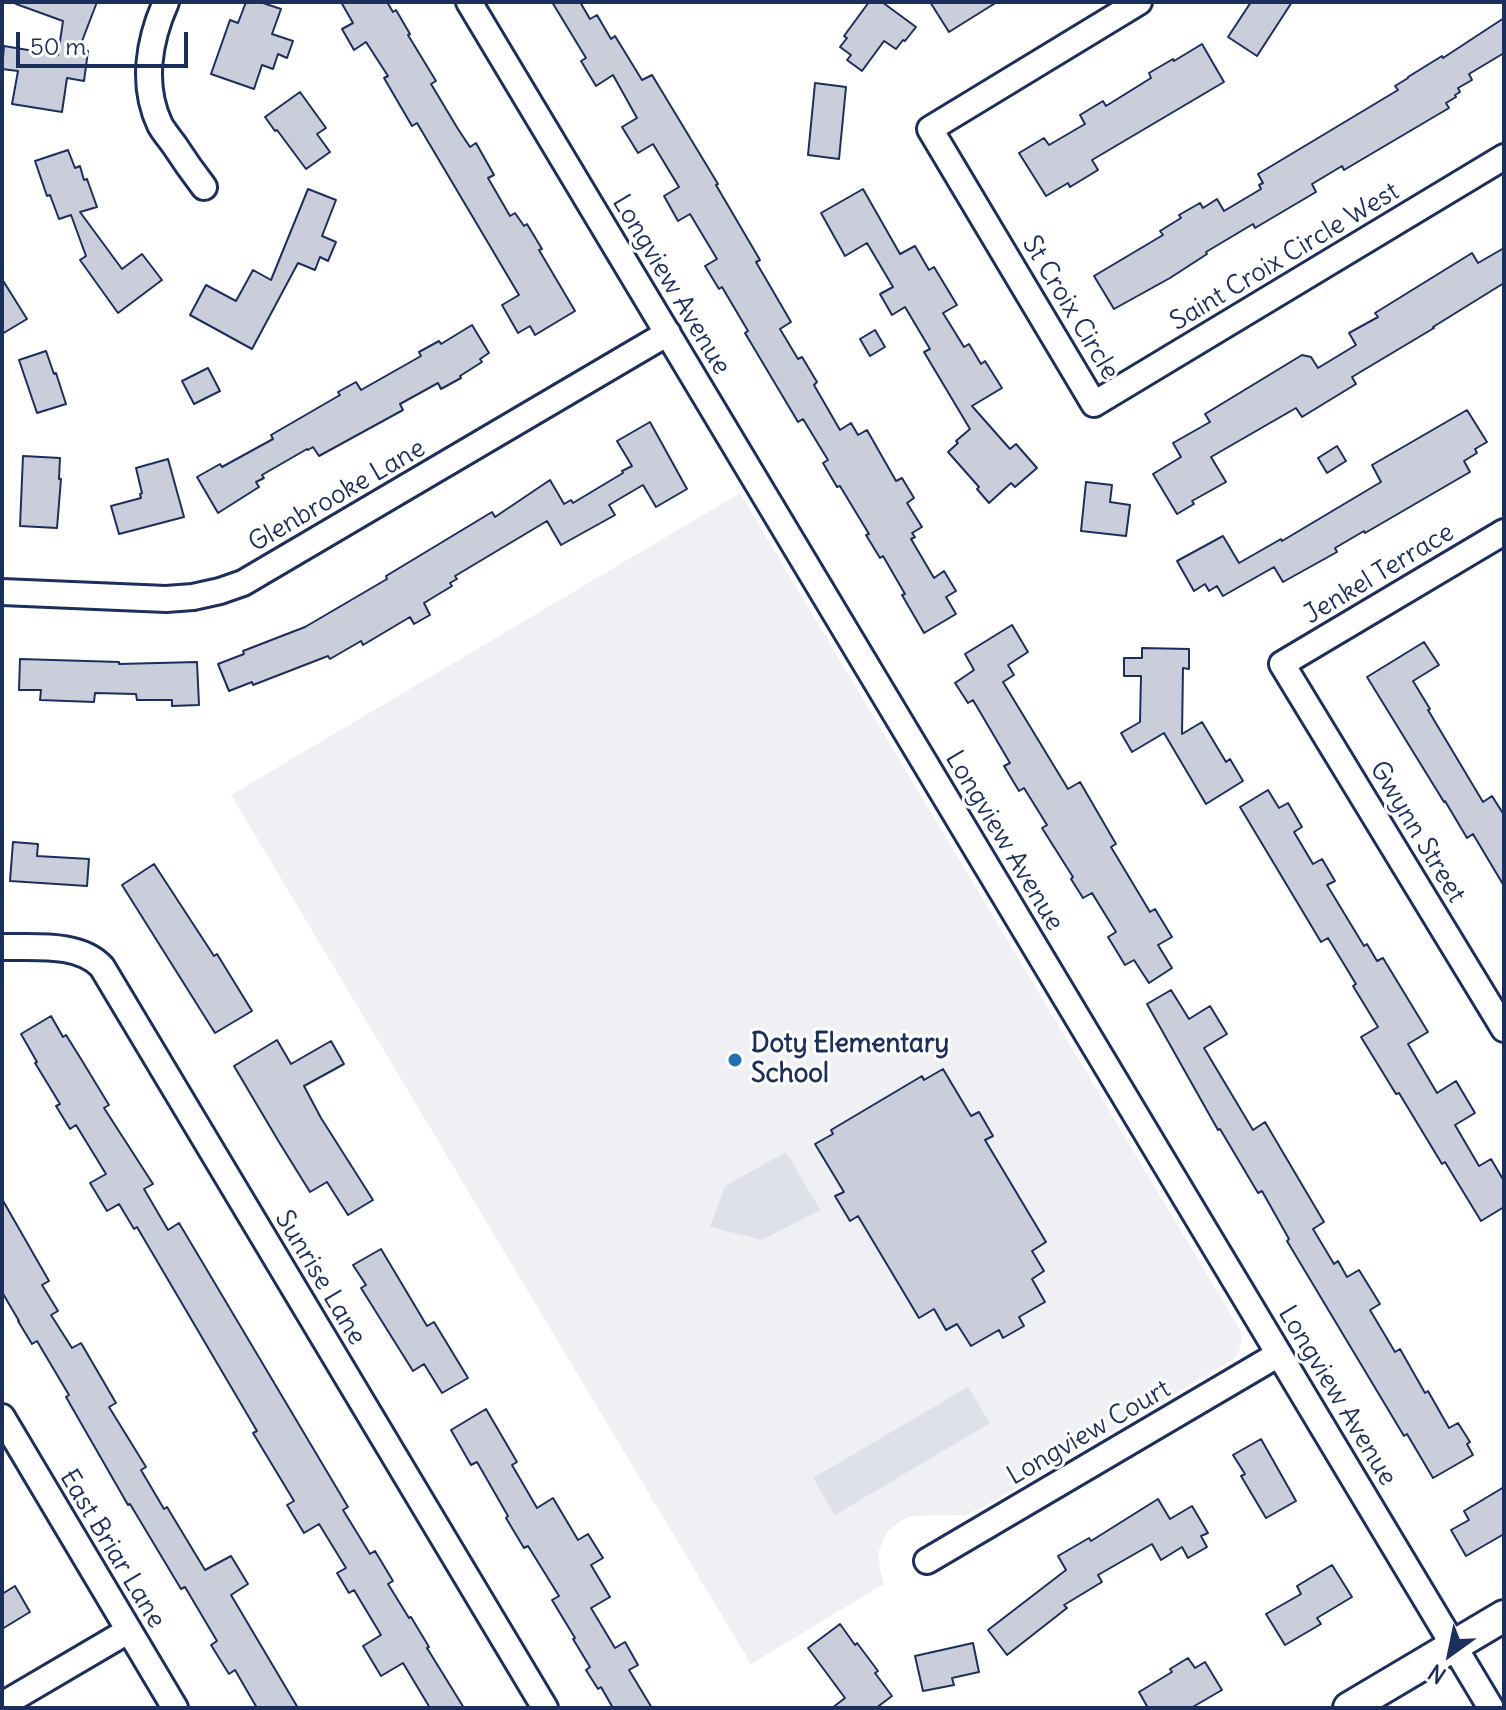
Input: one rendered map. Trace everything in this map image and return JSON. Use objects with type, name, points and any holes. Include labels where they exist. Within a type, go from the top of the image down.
[{"type":"street","points":[[166,2],[149,55],[152,100],[160,125],[204,187]]},
{"type":"street","name":"Longview Avenue","points":[[469,2],[1491,1708]]},
{"type":"street","name":"St Croix Circle","points":[[1094,404],[930,129],[1139,2]]},
{"type":"street","name":"Saint Croix Circle West","points":[[1094,404],[1504,157]]},
{"type":"street","name":"Glenbrooke Lane","points":[[2,592],[166,599],[193,597],[243,583],[668,333]]},
{"type":"street","name":"Jenkel Terrace","points":[[1282,664],[1504,532]]},
{"type":"street","name":"Gwynn Street","points":[[1282,664],[1504,1029]]},
{"type":"street","name":"Sunrise Lane","points":[[2,947],[78,951],[95,959],[102,967],[545,1708]]},
{"type":"street","name":"Longview Court","points":[[927,1561],[1279,1354]]},
{"type":"street","name":"East Briar Lane","points":[[2,1417],[175,1708]]},
{"type":"street","points":[[1349,1708],[1504,1616]]},
{"type":"street","points":[[2,1705],[128,1631]]},
{"type":"shaded area","name":"Doty Elementary School","points":[[740,493],[1242,1334],[1239,1352],[1234,1359],[987,1505],[966,1515],[912,1516],[901,1520],[886,1533],[878,1553],[884,1584],[751,1664],[231,795]]},
{"type":"shaded area","points":[[786,1152],[820,1210],[762,1240],[710,1227],[725,1186]]},
{"type":"shaded area","points":[[968,1387],[990,1423],[835,1515],[813,1478]]},
{"type":"building","points":[[17,2],[97,2],[79,49],[88,51],[84,81],[67,78],[62,112],[12,104],[18,71],[2,69],[4,46],[58,55],[63,21]]},
{"type":"building","points":[[246,2],[260,2],[281,9],[272,34],[293,41],[287,58],[278,54],[273,69],[262,65],[254,89],[211,74],[230,20],[238,23]]},
{"type":"building","points":[[341,2],[387,2],[393,12],[396,10],[436,81],[431,84],[470,147],[476,143],[494,175],[488,178],[510,216],[515,213],[524,226],[527,224],[575,311],[535,335],[530,326],[518,333],[502,305],[519,295],[417,123],[412,126],[384,78],[388,76],[366,42],[354,50],[342,29],[353,23]]},
{"type":"building","points":[[552,2],[580,2],[590,19],[597,15],[611,39],[615,36],[642,80],[652,75],[760,260],[756,262],[791,322],[780,329],[798,359],[802,357],[817,382],[814,385],[840,430],[851,423],[858,435],[867,430],[896,481],[902,478],[914,498],[907,503],[922,527],[912,533],[915,537],[911,539],[934,578],[944,571],[956,591],[946,597],[956,614],[924,633],[883,556],[880,558],[866,535],[869,534],[823,463],[828,460],[803,419],[798,422],[745,333],[748,331],[722,287],[719,289],[705,266],[717,259],[690,214],[678,221],[664,196],[679,187],[653,144],[638,153],[622,127],[637,118],[613,75],[596,86],[581,61],[586,58]]},
{"type":"building","points":[[869,2],[882,2],[916,27],[896,49],[884,41],[862,71],[847,60],[851,55],[840,47],[847,38],[844,36]]},
{"type":"building","points":[[930,2],[997,2],[949,32]]},
{"type":"building","points":[[1251,2],[1292,2],[1257,56],[1228,37]]},
{"type":"building","points":[[1504,18],[1504,53],[1469,74],[1472,80],[1458,88],[1460,92],[1456,97],[1446,103],[1449,108],[1344,170],[1342,166],[1312,184],[1316,192],[1255,228],[1253,224],[1170,278],[1114,309],[1094,276],[1163,235],[1160,231],[1200,203],[1203,208],[1217,199],[1224,211],[1261,189],[1259,185],[1263,183],[1258,174],[1398,90],[1395,86],[1408,77]]},
{"type":"building","points":[[1202,44],[1224,82],[1092,160],[1098,170],[1070,187],[1068,183],[1046,196],[1019,153],[1044,138],[1049,145],[1085,124],[1080,115],[1103,101],[1106,106],[1151,78],[1149,73]]},
{"type":"building","points":[[815,83],[846,87],[839,159],[808,155]]},
{"type":"building","points":[[300,92],[326,128],[317,134],[330,152],[306,169],[265,117]]},
{"type":"building","points":[[68,150],[75,168],[80,166],[84,180],[87,179],[97,207],[80,212],[122,269],[142,254],[162,280],[118,313],[80,260],[86,256],[71,215],[59,219],[35,161]]},
{"type":"building","points":[[308,189],[336,200],[322,236],[336,242],[328,261],[320,257],[315,270],[298,263],[252,349],[190,315],[206,285],[236,301],[253,270],[271,280]]},
{"type":"building","points":[[863,189],[900,254],[915,246],[929,270],[934,267],[957,305],[943,313],[964,347],[969,344],[981,364],[985,361],[1002,388],[972,406],[1010,449],[1016,444],[1037,468],[1015,487],[1011,483],[989,503],[948,452],[970,429],[924,352],[930,349],[905,307],[892,315],[880,294],[893,287],[867,243],[845,256],[821,213]]},
{"type":"building","points":[[1504,248],[1504,283],[1352,377],[1356,384],[1302,417],[1296,408],[1211,457],[1226,482],[1192,501],[1194,504],[1177,514],[1153,474],[1181,457],[1173,443],[1210,422],[1205,414],[1302,355],[1311,357],[1318,368],[1356,345],[1349,333],[1378,317],[1375,313],[1472,253],[1478,263]]},
{"type":"building","points":[[2,279],[27,319],[2,334]]},
{"type":"building","points":[[472,325],[489,353],[461,378],[441,389],[438,383],[400,404],[403,410],[319,456],[313,447],[307,449],[262,475],[264,478],[256,482],[259,487],[218,513],[197,477],[273,439],[271,435],[340,395],[338,392],[356,382],[361,390],[421,356],[419,352],[439,341],[441,344]]},
{"type":"building","points":[[875,330],[885,347],[870,356],[860,339]]},
{"type":"building","points":[[46,351],[66,404],[37,413],[19,360]]},
{"type":"building","points":[[208,368],[220,391],[194,404],[182,381]]},
{"type":"building","points":[[1467,410],[1487,442],[1464,461],[1470,472],[1335,548],[1337,552],[1283,582],[1274,567],[1223,596],[1217,586],[1209,591],[1205,584],[1194,591],[1177,561],[1223,536],[1239,563],[1282,541],[1381,482],[1372,465]]},
{"type":"building","points":[[650,422],[687,489],[656,507],[643,485],[609,505],[615,515],[561,545],[547,521],[455,576],[457,579],[450,583],[452,586],[424,603],[430,615],[414,624],[410,617],[363,645],[361,641],[330,659],[328,656],[229,691],[218,664],[305,627],[492,512],[495,517],[550,480],[564,504],[571,500],[573,503],[632,466],[617,441]]},
{"type":"building","points":[[1337,446],[1346,461],[1327,473],[1318,458]]},
{"type":"building","points":[[23,456],[60,458],[57,528],[20,526]]},
{"type":"building","points":[[168,459],[184,517],[119,534],[111,506],[141,498],[136,468]]},
{"type":"building","points":[[1086,482],[1112,485],[1110,502],[1130,505],[1126,536],[1081,531]]},
{"type":"building","points":[[1012,625],[1028,652],[1008,665],[1014,675],[1003,682],[1068,789],[1080,782],[1116,844],[1111,847],[1150,912],[1155,909],[1172,937],[1158,945],[1172,968],[1149,983],[1134,960],[1125,965],[1108,937],[1116,932],[1092,893],[1083,898],[1042,828],[1047,825],[1024,788],[1019,791],[1004,766],[1010,763],[973,700],[968,703],[955,683],[974,670],[965,654]]},
{"type":"building","points":[[1424,642],[1439,665],[1413,681],[1483,802],[1492,796],[1504,815],[1504,886],[1473,834],[1467,838],[1367,677]]},
{"type":"building","points":[[1142,648],[1189,649],[1189,669],[1183,668],[1182,734],[1202,722],[1226,762],[1230,759],[1243,781],[1206,804],[1164,733],[1132,752],[1121,733],[1140,722],[1141,676],[1124,676],[1124,658],[1142,658]]},
{"type":"building","points":[[20,659],[119,664],[197,662],[199,705],[172,706],[172,700],[137,700],[136,694],[95,693],[94,702],[40,700],[41,690],[19,690]]},
{"type":"building","points":[[1268,790],[1279,808],[1288,803],[1302,827],[1294,832],[1313,864],[1322,859],[1335,881],[1327,885],[1364,946],[1367,944],[1377,961],[1383,958],[1428,1032],[1408,1044],[1437,1093],[1456,1081],[1475,1113],[1455,1125],[1479,1166],[1491,1159],[1504,1181],[1504,1207],[1481,1221],[1361,1037],[1378,1027],[1353,986],[1356,984],[1328,938],[1321,942],[1240,807]]},
{"type":"building","points":[[13,842],[38,844],[37,856],[89,859],[87,886],[10,881]]},
{"type":"building","points":[[154,864],[214,956],[217,954],[252,1011],[215,1033],[122,885]]},
{"type":"building","points":[[1171,990],[1189,1019],[1210,1006],[1227,1034],[1204,1048],[1253,1130],[1265,1122],[1324,1222],[1313,1229],[1334,1264],[1338,1261],[1347,1277],[1359,1270],[1380,1304],[1370,1310],[1395,1352],[1400,1349],[1449,1428],[1458,1423],[1470,1442],[1467,1444],[1473,1455],[1433,1478],[1407,1434],[1404,1436],[1287,1241],[1289,1239],[1262,1191],[1258,1193],[1218,1130],[1147,1004]]},
{"type":"building","points":[[51,1016],[109,1105],[104,1108],[153,1184],[144,1189],[168,1230],[179,1223],[348,1507],[343,1510],[370,1554],[375,1551],[393,1581],[388,1584],[464,1708],[430,1708],[403,1663],[381,1676],[363,1646],[381,1635],[354,1590],[349,1593],[337,1573],[346,1568],[319,1524],[304,1533],[287,1505],[294,1501],[253,1433],[257,1431],[137,1227],[134,1229],[119,1204],[107,1211],[90,1183],[106,1174],[76,1125],[70,1129],[56,1106],[60,1104],[21,1034]]},
{"type":"building","points":[[277,1040],[291,1064],[331,1041],[344,1064],[304,1086],[373,1200],[348,1215],[327,1182],[310,1192],[234,1066]]},
{"type":"building","points":[[943,1069],[971,1116],[979,1112],[993,1136],[985,1140],[1046,1242],[1032,1251],[1044,1271],[1032,1279],[1045,1302],[1019,1317],[1024,1326],[1003,1338],[999,1330],[971,1346],[957,1324],[946,1330],[934,1309],[919,1318],[858,1216],[850,1221],[835,1196],[844,1192],[815,1144],[833,1134],[831,1130],[922,1076],[924,1080]]},
{"type":"building","points":[[2,1199],[49,1281],[42,1285],[58,1311],[51,1315],[72,1348],[81,1343],[116,1403],[109,1407],[146,1467],[141,1470],[164,1509],[167,1507],[205,1570],[231,1556],[248,1584],[231,1595],[298,1708],[257,1708],[235,1670],[229,1674],[211,1645],[217,1641],[185,1587],[181,1589],[128,1505],[37,1341],[32,1344],[18,1321],[2,1292]]},
{"type":"building","points":[[381,1249],[427,1326],[434,1322],[468,1378],[442,1393],[424,1364],[413,1371],[361,1288],[366,1285],[353,1265]]},
{"type":"building","points":[[486,1409],[517,1462],[512,1465],[537,1508],[553,1498],[578,1540],[588,1534],[603,1558],[591,1565],[610,1597],[591,1608],[615,1648],[625,1642],[638,1665],[629,1670],[652,1708],[613,1708],[601,1687],[598,1689],[586,1670],[590,1667],[552,1600],[559,1596],[528,1546],[524,1548],[477,1462],[471,1465],[451,1430]]},
{"type":"building","points":[[1261,1439],[1296,1501],[1266,1518],[1241,1476],[1245,1474],[1233,1455]]},
{"type":"building","points":[[1504,1487],[1504,1534],[1466,1556],[1451,1530],[1469,1520],[1464,1511]]},
{"type":"building","points":[[1158,1499],[1170,1519],[1192,1506],[1208,1533],[1201,1536],[1207,1547],[1188,1558],[1182,1547],[1161,1560],[1152,1544],[1098,1575],[1102,1582],[1064,1605],[1067,1608],[1007,1655],[988,1630],[1066,1570],[1058,1556],[1089,1538],[1091,1541]]},
{"type":"building","points":[[1332,1565],[1352,1597],[1317,1618],[1321,1624],[1285,1645],[1266,1614],[1301,1594],[1297,1586]]},
{"type":"building","points":[[15,1586],[30,1612],[2,1629],[2,1594]]},
{"type":"building","points":[[840,1624],[878,1671],[875,1673],[892,1696],[876,1708],[832,1708],[845,1698],[808,1648]]},
{"type":"building","points":[[973,1643],[979,1672],[952,1678],[954,1685],[923,1691],[915,1656]]},
{"type":"building","points":[[1188,1658],[1195,1668],[1205,1662],[1222,1690],[1191,1708],[1148,1708],[1139,1692]]},
{"type":"place","name":"Doty Elementary School","points":[[735,1060]]}]
